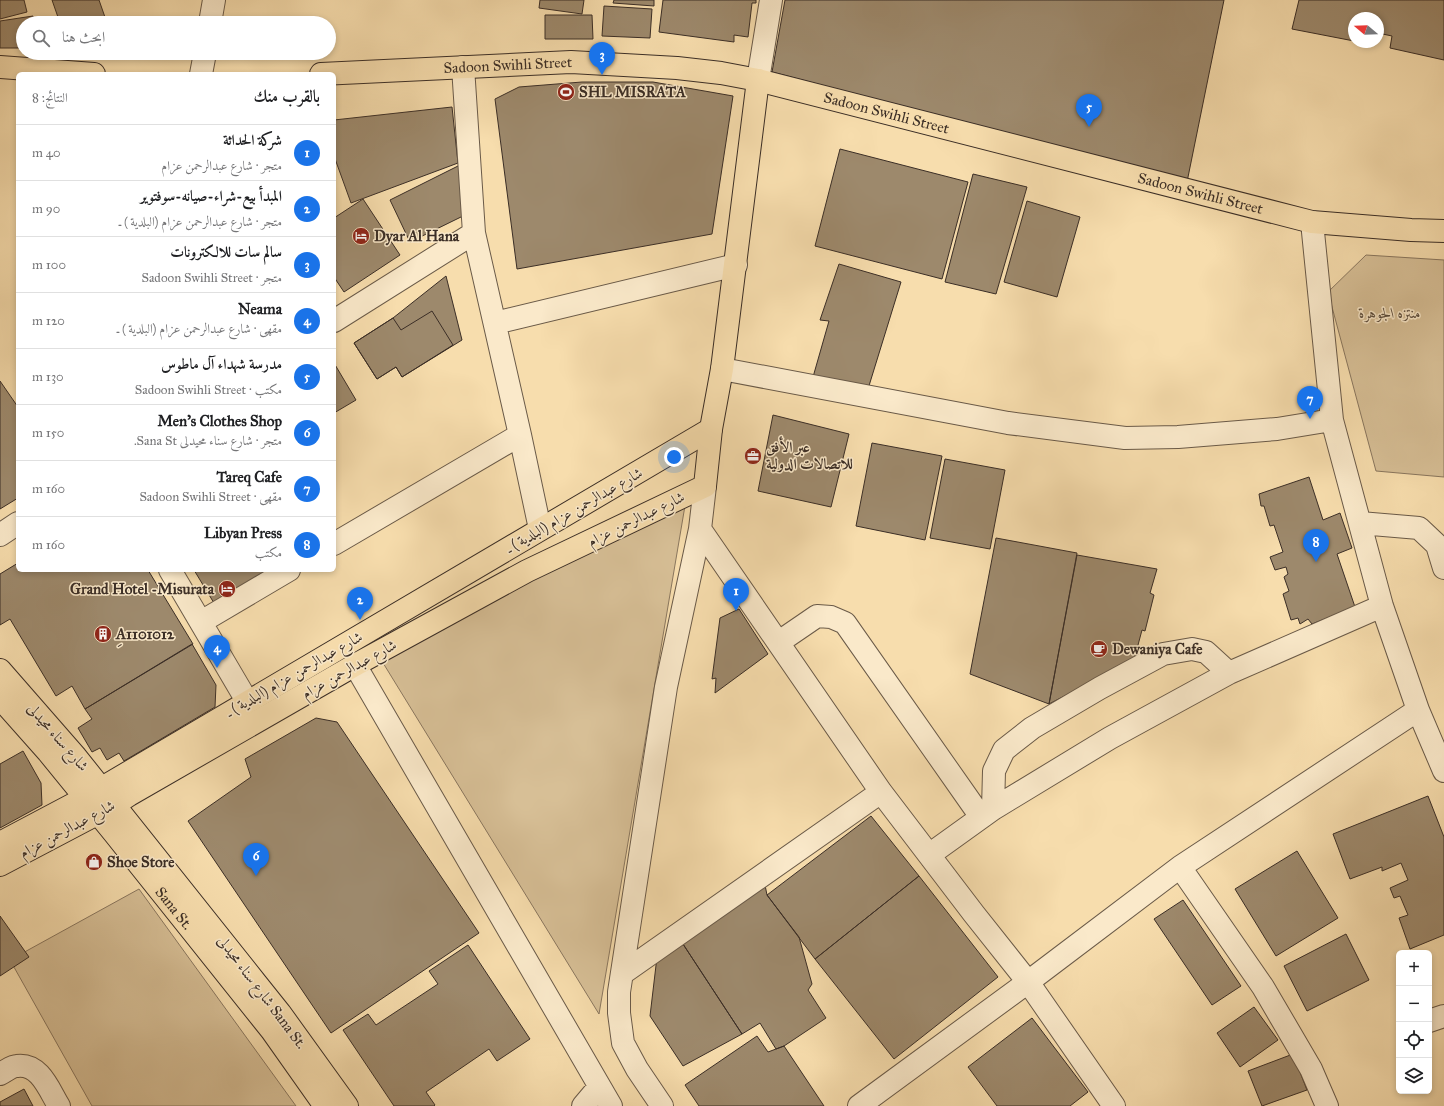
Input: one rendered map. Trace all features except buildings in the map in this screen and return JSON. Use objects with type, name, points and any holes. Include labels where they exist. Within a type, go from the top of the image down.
[{"type":"main road","name":"Sadoon Swihli Street","points":[[336,73],[571,62],[677,68],[721,73],[758,80],[1312,222],[1411,230],[1444,231]]},
{"type":"main road","points":[[0,67],[56,72]]},
{"type":"main road","points":[[705,486],[711,429],[722,369],[736,265],[758,80]]},
{"type":"main road","name":"شارع عبدالرحمن عزام (البلدية ) ـ","points":[[0,843],[100,801],[247,701],[711,429]]},
{"type":"main road","name":"شارع عبدالرحمن عزام","points":[[0,865],[100,801],[129,795],[355,665],[527,571],[705,486]]},
{"type":"main road","name":"شارع سناء محيدلى","points":[[0,670],[100,801]]},
{"type":"main road","name":"Sana St.","points":[[0,698],[48,752],[100,801],[272,1031],[325,1106]]},
{"type":"main road","name":"شارع سناء محيدلى Sana St.","points":[[100,801],[280,1013],[347,1106]]},
{"type":"street","points":[[211,16],[214,0]]},
{"type":"street","points":[[758,80],[770,0]]},
{"type":"street","points":[[201,72],[204,60]]},
{"type":"street","points":[[463,67],[474,233],[540,529]]},
{"type":"street","points":[[1312,222],[1332,420],[1382,606],[1418,710],[1443,765]]},
{"type":"street","points":[[336,320],[474,233]]},
{"type":"street","points":[[495,323],[736,265]]},
{"type":"street","points":[[722,369],[1008,423],[1125,438],[1178,437],[1277,429],[1332,420]]},
{"type":"street","points":[[336,543],[520,435]]},
{"type":"street","points":[[662,1106],[637,1069],[623,1042],[619,1014],[619,992],[666,687],[700,529],[705,486]]},
{"type":"street","points":[[1360,523],[1419,528],[1437,545],[1444,568]]},
{"type":"street","points":[[0,535],[16,524]]},
{"type":"street","points":[[700,529],[881,792],[1028,982],[1114,1106]]},
{"type":"street","points":[[171,572],[247,701]]},
{"type":"street","points":[[201,622],[284,572]]},
{"type":"street","points":[[929,855],[987,813],[1110,738],[1229,673],[1382,606]]},
{"type":"street","points":[[779,642],[817,616],[831,617],[845,623],[987,813]]},
{"type":"street","points":[[987,813],[994,771],[1004,750],[1032,728],[1100,688],[1163,654],[1192,649],[1206,652],[1229,673]]},
{"type":"street","points":[[355,665],[611,1106]]},
{"type":"street","points":[[859,1106],[1028,982],[1180,867],[1418,710]]},
{"type":"street","points":[[623,973],[881,792]]},
{"type":"street","points":[[1180,867],[1263,987],[1311,1069],[1327,1106]]},
{"type":"street","points":[[1432,1020],[1444,1016]]},
{"type":"street","points":[[0,1074],[16,1066],[29,1067],[40,1073],[59,1106]]},
{"type":"street","points":[[583,1106],[599,1087]]},
{"type":"green space","name":"منتزه الجوهرة","points":[[1366,255],[1444,260],[1444,477],[1376,471],[1328,292]]},
{"type":"green space","points":[[688,488],[599,1014],[380,658]]},
{"type":"green space","points":[[139,889],[296,1106],[92,1106],[10,960]]},
{"type":"place","name":"سالم سات للالكترونات","points":[[602,75]]},
{"type":"place","name":"SHL MISRATA","points":[[566,92]]},
{"type":"place","name":"مدرسة شهداء آل ماطوس","points":[[1089,127]]},
{"type":"place","name":"Dyar Al Hana","points":[[361,236]]},
{"type":"place","name":"Tareq Cafe","points":[[1310,419]]},
{"type":"place","name":"عبر الأفق للاتصالات الدولية","points":[[753,456]]},
{"type":"place","name":"Libyan Press","points":[[1316,562]]},
{"type":"place","name":"Grand Hotel -Misurata","points":[[227,589]]},
{"type":"place","name":"شركة الحداثة","points":[[736,611]]},
{"type":"place","name":"المبدأ بيع-شراء-صيانه-سوفتوير","points":[[360,620]]},
{"type":"place","name":"ِA1101012","points":[[103,634]]},
{"type":"place","name":"Dewaniya Cafe","points":[[1099,649]]},
{"type":"place","name":"Neama","points":[[217,668]]},
{"type":"place","name":"Shoe Store","points":[[94,862]]},
{"type":"place","name":"Men’s Clothes Shop","points":[[256,876]]}]
